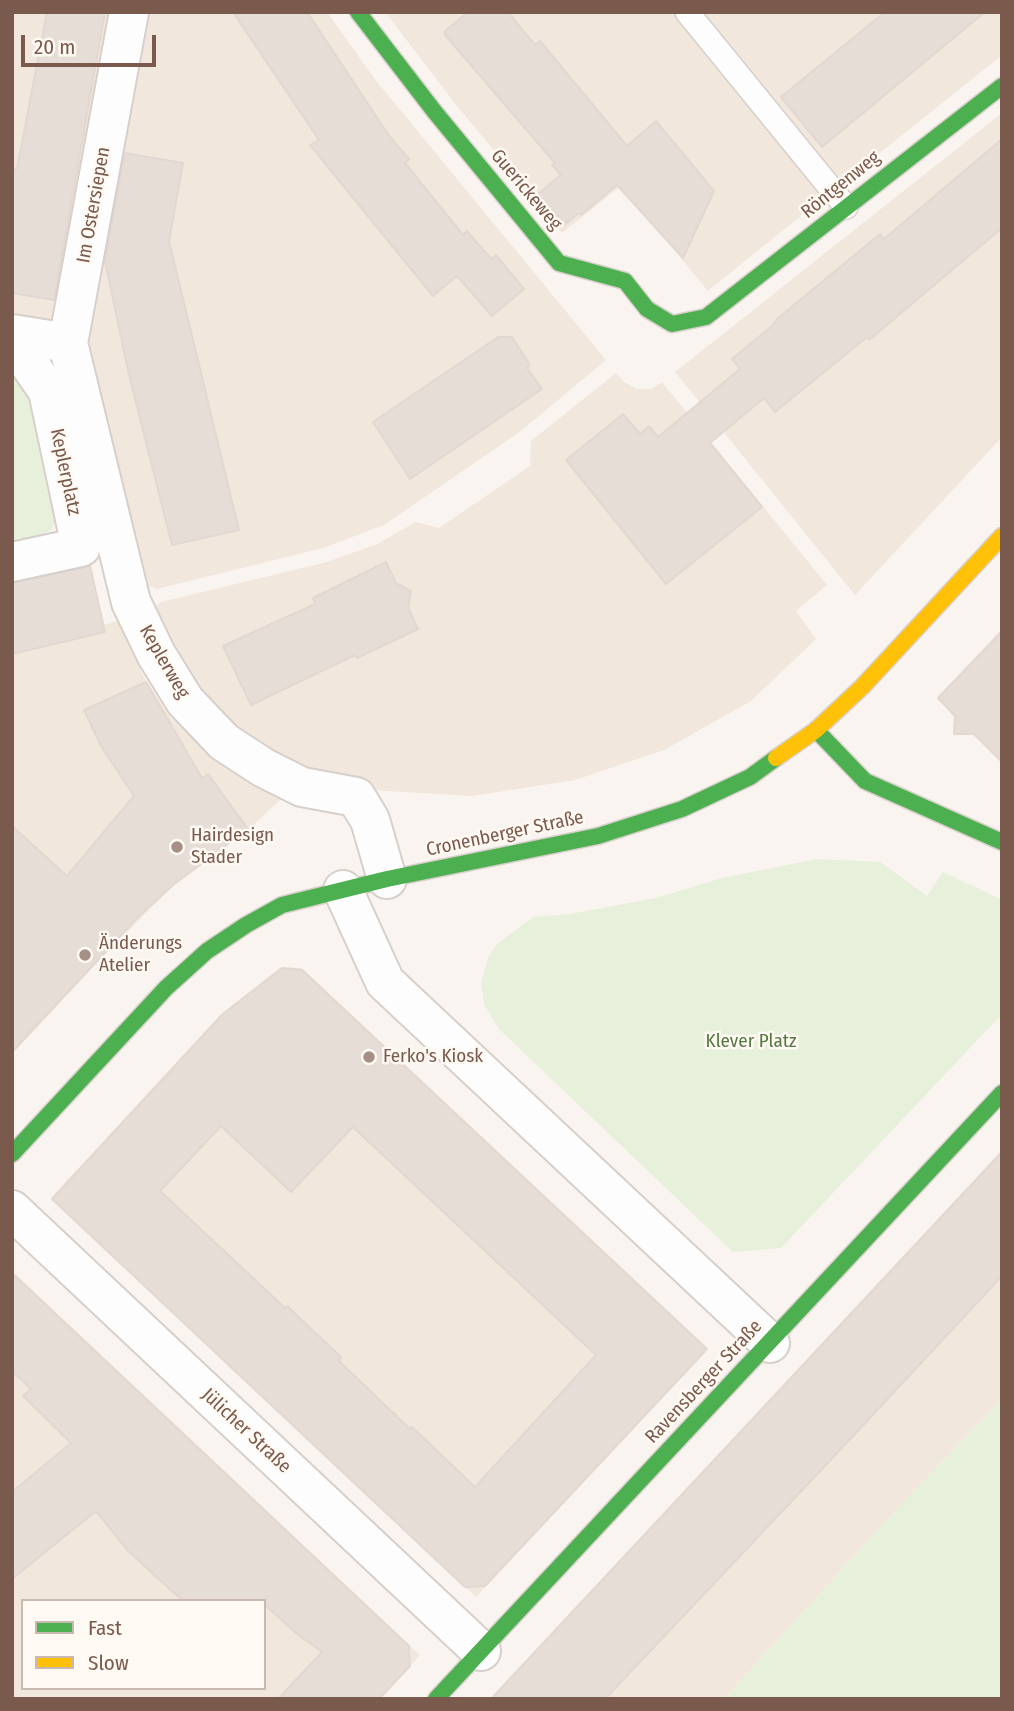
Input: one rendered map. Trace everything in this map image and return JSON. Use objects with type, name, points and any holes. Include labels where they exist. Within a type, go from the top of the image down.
[{"type":"street","name":"Im Ostersiepen","points":[[68,343],[129,12]]},
{"type":"street","name":"Guerickeweg","points":[[358,12],[434,111],[559,263],[625,281],[647,309],[672,324],[706,317]]},
{"type":"street","name":"Röntgenweg","points":[[706,317],[1002,86]]},
{"type":"street","points":[[12,334],[68,343]]},
{"type":"street","name":"Keplerplatz","points":[[12,339],[48,391],[81,547],[12,562]]},
{"type":"street","name":"Keplerweg","points":[[68,343],[131,601],[156,654],[185,701],[224,741],[264,768],[302,787],[356,797],[370,820],[387,879]]},
{"type":"street","name":"Cronenberger Straße","points":[[12,1154],[166,988],[207,951],[282,905],[387,879],[598,836],[682,809],[750,776],[816,730],[862,687],[1002,536]]},
{"type":"street","points":[[816,730],[864,781],[1002,842]]},
{"type":"street","points":[[343,890],[385,982],[770,1343]]},
{"type":"street","name":"Ravensberger Straße","points":[[436,1699],[1002,1094]]},
{"type":"street","name":"Jülicher Straße","points":[[12,1210],[481,1651]]},
{"type":"lane","points":[[687,12],[846,207]]},
{"type":"shaded area","points":[[12,12],[111,12],[53,318],[40,329],[12,322]]},
{"type":"shaded area","points":[[140,12],[327,12],[374,78],[606,360],[521,431],[384,525],[323,548],[157,589],[145,585],[80,328]]},
{"type":"shaded area","points":[[385,12],[675,12],[824,197],[708,291],[621,186],[562,233],[457,106]]},
{"type":"shaded area","points":[[701,12],[1002,12],[1002,55],[840,185]]},
{"type":"shaded area","points":[[1002,113],[1002,437],[855,595],[675,372]]},
{"type":"shaded area","points":[[616,373],[624,382],[637,389],[651,389],[662,382],[827,585],[796,611],[816,639],[751,701],[664,750],[575,780],[472,796],[385,791],[318,779],[277,764],[187,693],[154,607],[161,602],[327,562],[377,544],[416,522],[439,528],[530,466],[531,441]]},
{"type":"shaded area","points":[[89,565],[104,625],[122,619],[142,674],[171,718],[213,757],[284,796],[249,829],[179,880],[12,1054],[12,583]]},
{"type":"shaded area","points":[[281,967],[302,968],[708,1349],[476,1597],[51,1198],[219,1016]]},
{"type":"shaded area","points":[[1002,1150],[1002,1400],[909,1496],[724,1699],[490,1699]]},
{"type":"shaded area","points":[[12,1271],[420,1655],[380,1699],[12,1699]]},
{"type":"green space","points":[[12,371],[34,393],[59,515],[51,530],[33,540],[12,545]]},
{"type":"green space","name":"Klever Platz","points":[[817,859],[880,862],[927,896],[943,872],[1002,900],[1002,1014],[781,1248],[733,1252],[499,1029],[484,1004],[481,983],[488,958],[497,944],[533,917],[570,914],[656,898],[722,878]]},
{"type":"green space","points":[[1002,1400],[1002,1699],[724,1699],[909,1496]]},
{"type":"building","points":[[47,12],[105,12],[54,300],[12,293],[12,168],[17,169]]},
{"type":"building","points":[[233,12],[307,12],[390,137],[409,159],[405,163],[463,235],[467,231],[491,259],[496,255],[524,289],[492,316],[457,276],[433,296],[310,145],[319,140]]},
{"type":"building","points":[[468,12],[508,12],[535,45],[540,41],[627,146],[656,121],[714,191],[683,258],[617,185],[581,215],[579,213],[564,225],[538,194],[561,175],[552,165],[555,163],[445,35],[445,31]]},
{"type":"building","points":[[885,12],[985,12],[822,147],[781,97]]},
{"type":"building","points":[[1002,139],[1002,228],[869,340],[867,337],[775,412],[764,398],[710,443],[762,507],[666,584],[566,460],[623,414],[640,434],[649,426],[658,437],[740,369],[732,359],[777,319],[880,234],[884,239]]},
{"type":"building","points":[[125,153],[183,163],[169,241],[239,530],[172,545],[129,375],[105,261]]},
{"type":"building","points":[[498,337],[512,337],[530,365],[527,368],[542,389],[410,479],[373,422]]},
{"type":"building","points":[[386,562],[396,583],[411,591],[408,608],[418,629],[357,658],[355,655],[251,705],[223,646],[315,604],[313,598]]},
{"type":"building","points":[[90,566],[105,632],[12,654],[12,583]]},
{"type":"building","points":[[1002,631],[1002,762],[974,734],[954,734],[955,716],[938,698]]},
{"type":"building","points":[[146,682],[202,778],[208,774],[248,829],[173,885],[137,918],[12,1052],[12,826],[67,876],[134,796],[101,746],[84,710]]},
{"type":"building","points":[[282,968],[302,970],[707,1349],[485,1586],[465,1587],[52,1199],[223,1014]],"holes":[[[221,1126],[291,1192],[353,1127],[596,1355],[475,1487],[339,1361],[341,1357],[287,1306],[285,1308],[160,1191]]]},
{"type":"building","points":[[1002,1152],[1002,1276],[841,1449],[605,1699],[491,1699]]},
{"type":"building","points":[[12,1273],[409,1646],[410,1666],[379,1699],[278,1699],[322,1652],[266,1606],[266,1599],[181,1599],[129,1552],[96,1511],[12,1579],[12,1492],[71,1443],[23,1396],[31,1389],[12,1371]]},
{"type":"traffic: fast","points":[[358,12],[434,111],[559,263],[625,281],[647,309],[672,324],[706,317],[1002,86]]},
{"type":"traffic: fast","points":[[816,730],[865,781],[1002,842]]},
{"type":"traffic: fast","points":[[12,1154],[166,988],[207,951],[282,905],[387,879],[598,836],[682,809],[750,777],[776,758]]},
{"type":"traffic: fast","points":[[436,1699],[1002,1093]]},
{"type":"traffic: slow","points":[[776,758],[816,730],[862,687],[1002,536]]},
{"type":"place","name":"Hairdesign Stader","points":[[177,847]]},
{"type":"place","name":"Änderungs Atelier","points":[[85,955]]},
{"type":"place","name":"Ferko's Kiosk","points":[[369,1057]]}]
